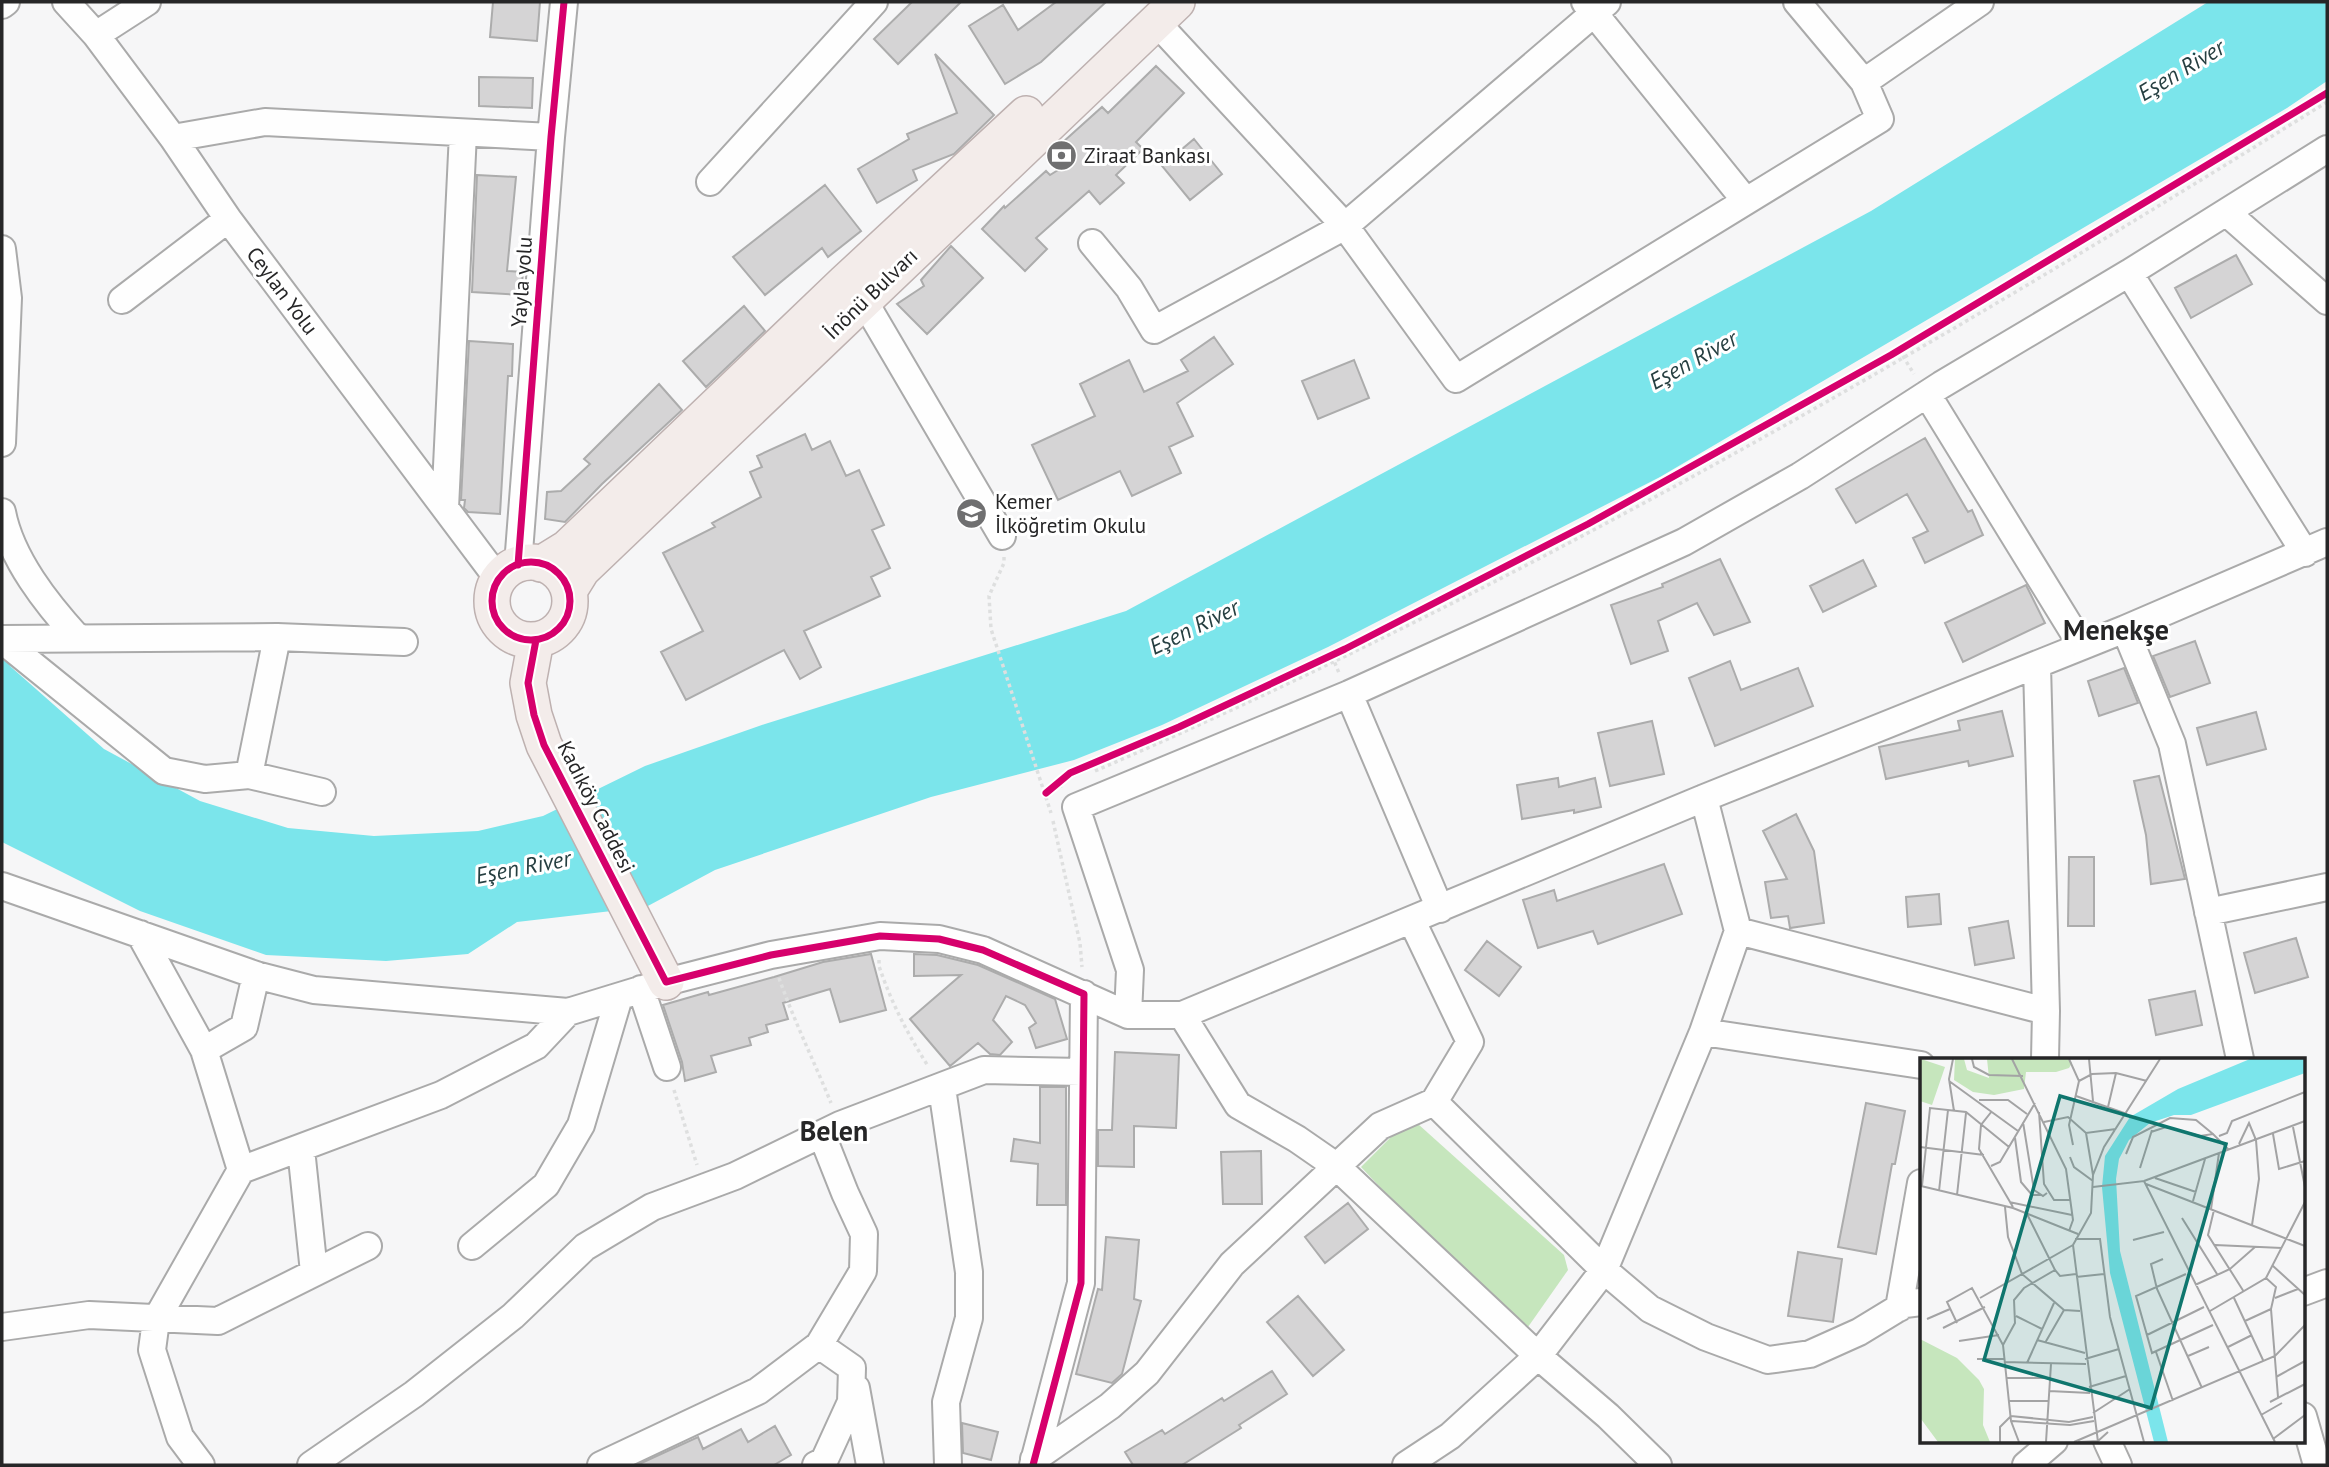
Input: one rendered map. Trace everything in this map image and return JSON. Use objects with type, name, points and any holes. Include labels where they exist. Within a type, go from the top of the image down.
[{"type":"main road","name":"İnönü Bulvarı","points":[[519,570],[567,548],[854,291],[1155,8]]},
{"type":"main road","name":"İnönü Bulvarı","points":[[569,591],[582,570],[854,291]]},
{"type":"main road","points":[[554,569],[569,591],[567,617],[560,629],[549,637],[536,640],[523,640],[510,634],[500,625],[492,603],[519,570],[554,569]]},
{"type":"main road","name":"Kadıköy Caddesi","points":[[536,640],[528,683],[534,715],[544,745],[642,934],[642,989]]},
{"type":"street","name":"Ceylan Yolu","points":[[66,2],[96,36],[173,138],[228,219],[445,508],[519,570]]},
{"type":"street","points":[[96,36],[147,2]]},
{"type":"street","name":"Yayla yolu","points":[[519,570],[551,137],[564,2]]},
{"type":"street","points":[[844,2],[850,28]]},
{"type":"street","points":[[710,183],[874,2]]},
{"type":"street","points":[[1155,8],[1345,226],[1457,379],[1881,119],[1864,82],[1797,2]]},
{"type":"street","points":[[1864,82],[1980,2]]},
{"type":"street","points":[[1092,243],[1129,288],[1154,330],[1345,226],[1595,6],[1745,200]]},
{"type":"street","points":[[173,138],[265,122],[551,137]]},
{"type":"street","points":[[445,508],[463,133]]},
{"type":"street","points":[[1128,1015],[1129,970],[1076,807],[1349,694],[1684,542],[1800,477],[1927,394],[2227,213],[2327,149]]},
{"type":"street","points":[[2227,213],[2327,301]]},
{"type":"street","points":[[122,300],[228,219]]},
{"type":"street","points":[[2,249],[8,298],[2,443]]},
{"type":"street","points":[[2,886],[257,975],[314,990],[568,1012],[642,989],[771,955],[880,936],[939,939],[983,950],[1128,1015],[1182,1015],[1704,798],[2125,629],[2316,547],[2129,273]]},
{"type":"street","points":[[854,291],[1002,536]]},
{"type":"street","points":[[1927,394],[2082,646]]},
{"type":"street","points":[[2,512],[6,531],[46,603],[78,638]]},
{"type":"street","points":[[2125,629],[2172,744],[2240,1058]]},
{"type":"street","points":[[248,775],[277,637]]},
{"type":"street","points":[[2,640],[277,637],[404,642]]},
{"type":"street","points":[[2,640],[164,771],[205,779],[248,775],[322,792]]},
{"type":"street","points":[[2037,665],[2045,1058]]},
{"type":"street","points":[[1349,694],[1440,909]]},
{"type":"street","points":[[1406,1465],[1450,1436],[1538,1356],[1604,1270],[1703,1032],[1738,931],[1704,798]]},
{"type":"street","points":[[2208,912],[2325,894]]},
{"type":"street","points":[[1033,1462],[1110,1406],[1147,1373],[1232,1265],[1380,1126],[1434,1102],[1470,1042],[1412,921]]},
{"type":"street","points":[[1738,931],[2046,1011]]},
{"type":"street","points":[[140,934],[204,1050],[240,1170]]},
{"type":"street","points":[[204,1050],[244,1027],[257,975]]},
{"type":"street","points":[[642,989],[667,1067]]},
{"type":"street","points":[[472,1246],[546,1185],[581,1125],[642,989]]},
{"type":"street","points":[[1033,1462],[1081,1283],[1084,994]]},
{"type":"street","points":[[201,1465],[180,1437],[152,1350],[156,1320],[240,1170],[441,1095],[536,1046],[568,1012]]},
{"type":"street","points":[[1182,1015],[1238,1105],[1297,1139],[1336,1166],[1538,1356],[1608,1416],[1657,1465]]},
{"type":"street","points":[[1703,1032],[1920,1065]]},
{"type":"street","points":[[311,1465],[414,1394],[513,1316],[585,1247],[652,1208],[735,1176],[831,1130],[984,1070],[1083,1072]]},
{"type":"street","points":[[942,1088],[969,1272],[969,1318],[946,1402],[948,1465]]},
{"type":"street","points":[[1434,1102],[1604,1270],[1650,1309],[1706,1337],[1768,1360],[1810,1354],[1910,1305],[1920,1194]]},
{"type":"street","points":[[601,1465],[758,1391],[819,1345],[863,1272],[864,1234],[845,1193],[831,1130]]},
{"type":"street","points":[[301,1149],[314,1272]]},
{"type":"street","points":[[2,1326],[89,1315],[218,1321],[368,1246]]},
{"type":"street","points":[[2304,1292],[2327,1283]]},
{"type":"street","points":[[819,1345],[852,1368],[870,1465]]},
{"type":"street","points":[[816,1465],[824,1461],[851,1402],[852,1368]]},
{"type":"street","points":[[2304,1420],[2317,1465]]},
{"type":"street","points":[[2026,1465],[2053,1442]]},
{"type":"street","points":[[2107,1442],[2118,1465]]},
{"type":"path","points":[[2253,137],[2327,93]]},
{"type":"path","points":[[1086,775],[1358,650],[1469,596],[1612,520],[1894,364],[2327,102]]},
{"type":"path","points":[[1094,762],[1179,727],[1345,649],[1576,531],[1984,300]]},
{"type":"path","points":[[1002,536],[1004,563],[989,596],[991,629],[1046,793],[1061,848],[1080,943],[1084,994]]},
{"type":"path","points":[[1046,793],[1064,782]]},
{"type":"path","points":[[880,936],[879,966],[891,1003],[906,1033],[942,1088]]},
{"type":"path","points":[[771,955],[794,1023],[812,1055],[831,1130]]},
{"type":"path","points":[[667,1067],[697,1165]]},
{"type":"green space","points":[[1418,1124],[1564,1255],[1568,1270],[1528,1327],[1514,1328],[1361,1167],[1402,1126]]},
{"type":"water","name":"Eşen River","points":[[2208,2],[2327,2],[2327,81],[2287,108],[1660,477],[1328,647],[1162,725],[1074,760],[931,797],[715,870],[646,907],[517,922],[468,954],[386,961],[266,955],[140,911],[2,842],[2,655],[11,667],[104,749],[200,801],[288,828],[374,836],[478,831],[543,816],[645,766],[765,724],[1126,611],[1871,211]]},
{"type":"building","points":[[493,2],[540,2],[537,41],[490,37]]},
{"type":"building","points":[[912,2],[961,2],[898,64],[874,39]]},
{"type":"building","points":[[1056,2],[1106,2],[1041,62],[1005,84],[969,26],[1003,5],[1018,30]]},
{"type":"building","points":[[935,54],[994,115],[954,154],[913,170],[917,180],[877,203],[858,169],[909,139],[907,134],[957,113]]},
{"type":"building","points":[[1156,66],[1184,93],[1136,142],[1143,149],[1116,175],[1124,183],[1100,204],[1089,191],[1036,238],[1047,249],[1025,271],[982,229],[1004,206],[1005,208],[1046,171],[1050,175],[1058,170],[1054,164],[1060,159],[1053,151],[1102,107],[1108,113]]},
{"type":"building","points":[[479,77],[533,78],[532,108],[479,106]]},
{"type":"building","points":[[1194,139],[1222,174],[1190,200],[1162,166]]},
{"type":"building","points":[[477,175],[516,177],[507,271],[523,272],[521,295],[472,292]]},
{"type":"building","points":[[825,185],[861,231],[828,257],[822,248],[765,295],[733,257]]},
{"type":"building","points":[[951,246],[983,278],[927,334],[897,304],[924,286],[921,280]]},
{"type":"building","points":[[2236,255],[2252,284],[2191,318],[2175,288]]},
{"type":"building","points":[[744,306],[765,331],[706,387],[683,361]]},
{"type":"building","points":[[1214,337],[1233,364],[1177,403],[1193,436],[1169,447],[1181,473],[1132,496],[1120,471],[1058,500],[1032,445],[1095,416],[1080,384],[1129,360],[1144,392],[1188,371],[1181,360]]},
{"type":"building","points":[[469,341],[513,344],[512,376],[508,376],[500,514],[468,512],[464,508],[465,500],[461,500]]},
{"type":"building","points":[[1354,360],[1369,398],[1318,419],[1302,381]]},
{"type":"building","points":[[659,384],[682,410],[565,522],[545,519],[547,492],[561,491],[590,464],[584,459]]},
{"type":"building","points":[[805,434],[812,450],[830,441],[846,476],[859,470],[884,525],[872,530],[890,568],[871,577],[880,596],[804,631],[821,667],[800,679],[784,650],[686,700],[661,652],[703,631],[663,553],[715,527],[712,523],[761,497],[750,472],[762,467],[757,456]]},
{"type":"building","points":[[1925,438],[1968,512],[1972,510],[1983,535],[1925,563],[1913,538],[1928,531],[1907,494],[1856,523],[1836,489]]},
{"type":"building","points":[[1720,559],[1750,622],[1714,635],[1697,603],[1658,621],[1668,651],[1631,664],[1611,605],[1663,587],[1662,584]]},
{"type":"building","points":[[1863,560],[1876,586],[1823,612],[1810,586]]},
{"type":"building","points":[[2026,585],[2045,623],[1963,662],[1945,623]]},
{"type":"building","points":[[2195,641],[2210,683],[2170,697],[2153,656]]},
{"type":"building","points":[[1730,661],[1741,690],[1798,668],[1813,706],[1715,746],[1689,678]]},
{"type":"building","points":[[2124,668],[2138,703],[2099,716],[2088,681]]},
{"type":"building","points":[[2002,711],[2013,756],[1969,766],[1968,761],[1886,779],[1879,747],[1960,730],[1958,721]]},
{"type":"building","points":[[2256,712],[2266,749],[2207,765],[2197,728]]},
{"type":"building","points":[[1652,721],[1664,774],[1610,786],[1598,733]]},
{"type":"building","points":[[2159,776],[2185,879],[2151,884],[2146,835],[2134,781]]},
{"type":"building","points":[[1558,778],[1559,787],[1595,778],[1601,807],[1522,819],[1517,785]]},
{"type":"building","points":[[1796,814],[1814,851],[1824,923],[1790,928],[1788,916],[1771,918],[1765,882],[1787,879],[1763,831]]},
{"type":"building","points":[[2069,857],[2094,857],[2094,926],[2068,926]]},
{"type":"building","points":[[1664,864],[1682,914],[1598,944],[1593,931],[1538,948],[1523,900],[1554,890],[1557,901]]},
{"type":"building","points":[[1939,894],[1941,924],[1908,927],[1906,897]]},
{"type":"building","points":[[2008,921],[2014,958],[1975,965],[1969,928]]},
{"type":"building","points":[[2296,938],[2308,977],[2255,993],[2244,953]]},
{"type":"building","points":[[1487,941],[1521,967],[1499,996],[1465,970]]},
{"type":"building","points":[[871,954],[886,1010],[840,1022],[830,989],[783,1003],[788,1019],[766,1025],[768,1032],[749,1038],[751,1045],[711,1056],[716,1072],[685,1081],[682,1062],[663,1005],[708,992],[709,995],[823,962]]},
{"type":"building","points":[[914,954],[937,955],[978,965],[1055,999],[1067,1039],[1036,1048],[1029,1028],[1036,1023],[1025,1005],[1006,996],[993,1020],[1012,1042],[1000,1055],[990,1054],[978,1043],[950,1066],[910,1019],[961,975],[914,976]]},
{"type":"building","points":[[2195,991],[2202,1025],[2156,1035],[2149,1000]]},
{"type":"building","points":[[1115,1052],[1179,1055],[1176,1128],[1134,1126],[1134,1167],[1098,1166],[1098,1130],[1112,1130]]},
{"type":"building","points":[[1040,1087],[1066,1087],[1066,1205],[1037,1205],[1038,1164],[1011,1161],[1014,1139],[1040,1143]]},
{"type":"building","points":[[1866,1103],[1905,1111],[1895,1164],[1892,1164],[1876,1254],[1838,1247]]},
{"type":"building","points":[[1261,1151],[1262,1204],[1223,1204],[1221,1152]]},
{"type":"building","points":[[1348,1203],[1368,1229],[1325,1263],[1305,1237]]},
{"type":"building","points":[[1106,1237],[1139,1240],[1134,1299],[1141,1301],[1122,1374],[1112,1383],[1076,1374],[1098,1289],[1102,1290]]},
{"type":"building","points":[[1798,1252],[1842,1259],[1833,1322],[1788,1316]]},
{"type":"building","points":[[1298,1296],[1344,1350],[1313,1376],[1267,1322]]},
{"type":"building","points":[[1272,1371],[1287,1394],[1239,1425],[1241,1428],[1182,1465],[1133,1465],[1125,1452],[1162,1430],[1165,1434],[1222,1398],[1224,1401]]},
{"type":"building","points":[[962,1423],[998,1432],[991,1460],[963,1453]]},
{"type":"building","points":[[775,1426],[791,1455],[774,1465],[637,1465],[698,1437],[703,1449],[741,1429],[748,1442]]},
{"type":"cycle path","points":[[518,565],[564,2]]},
{"type":"cycle path","points":[[1046,793],[1070,773],[1179,727],[1345,649],[1588,524],[1891,355],[2327,93]]},
{"type":"cycle path","points":[[531,562],[546,565],[558,574],[567,586],[570,601],[567,616],[558,628],[546,637],[531,640],[516,637],[504,628],[495,616],[492,601],[495,586],[504,574],[516,565],[531,562]]},
{"type":"cycle path","points":[[536,640],[528,683],[534,715],[544,745],[666,982],[771,955],[880,936],[939,939],[983,950],[1084,994],[1081,1283],[1033,1465]]},
{"type":"place","name":"Ziraat Bankası","points":[[1061,156]]},
{"type":"place","name":"Kemer İlköğretim Okulu","points":[[972,514]]},
{"type":"district","name":"Menekşe","points":[[2116,630]]},
{"type":"district","name":"Belen","points":[[834,1131]]}]
